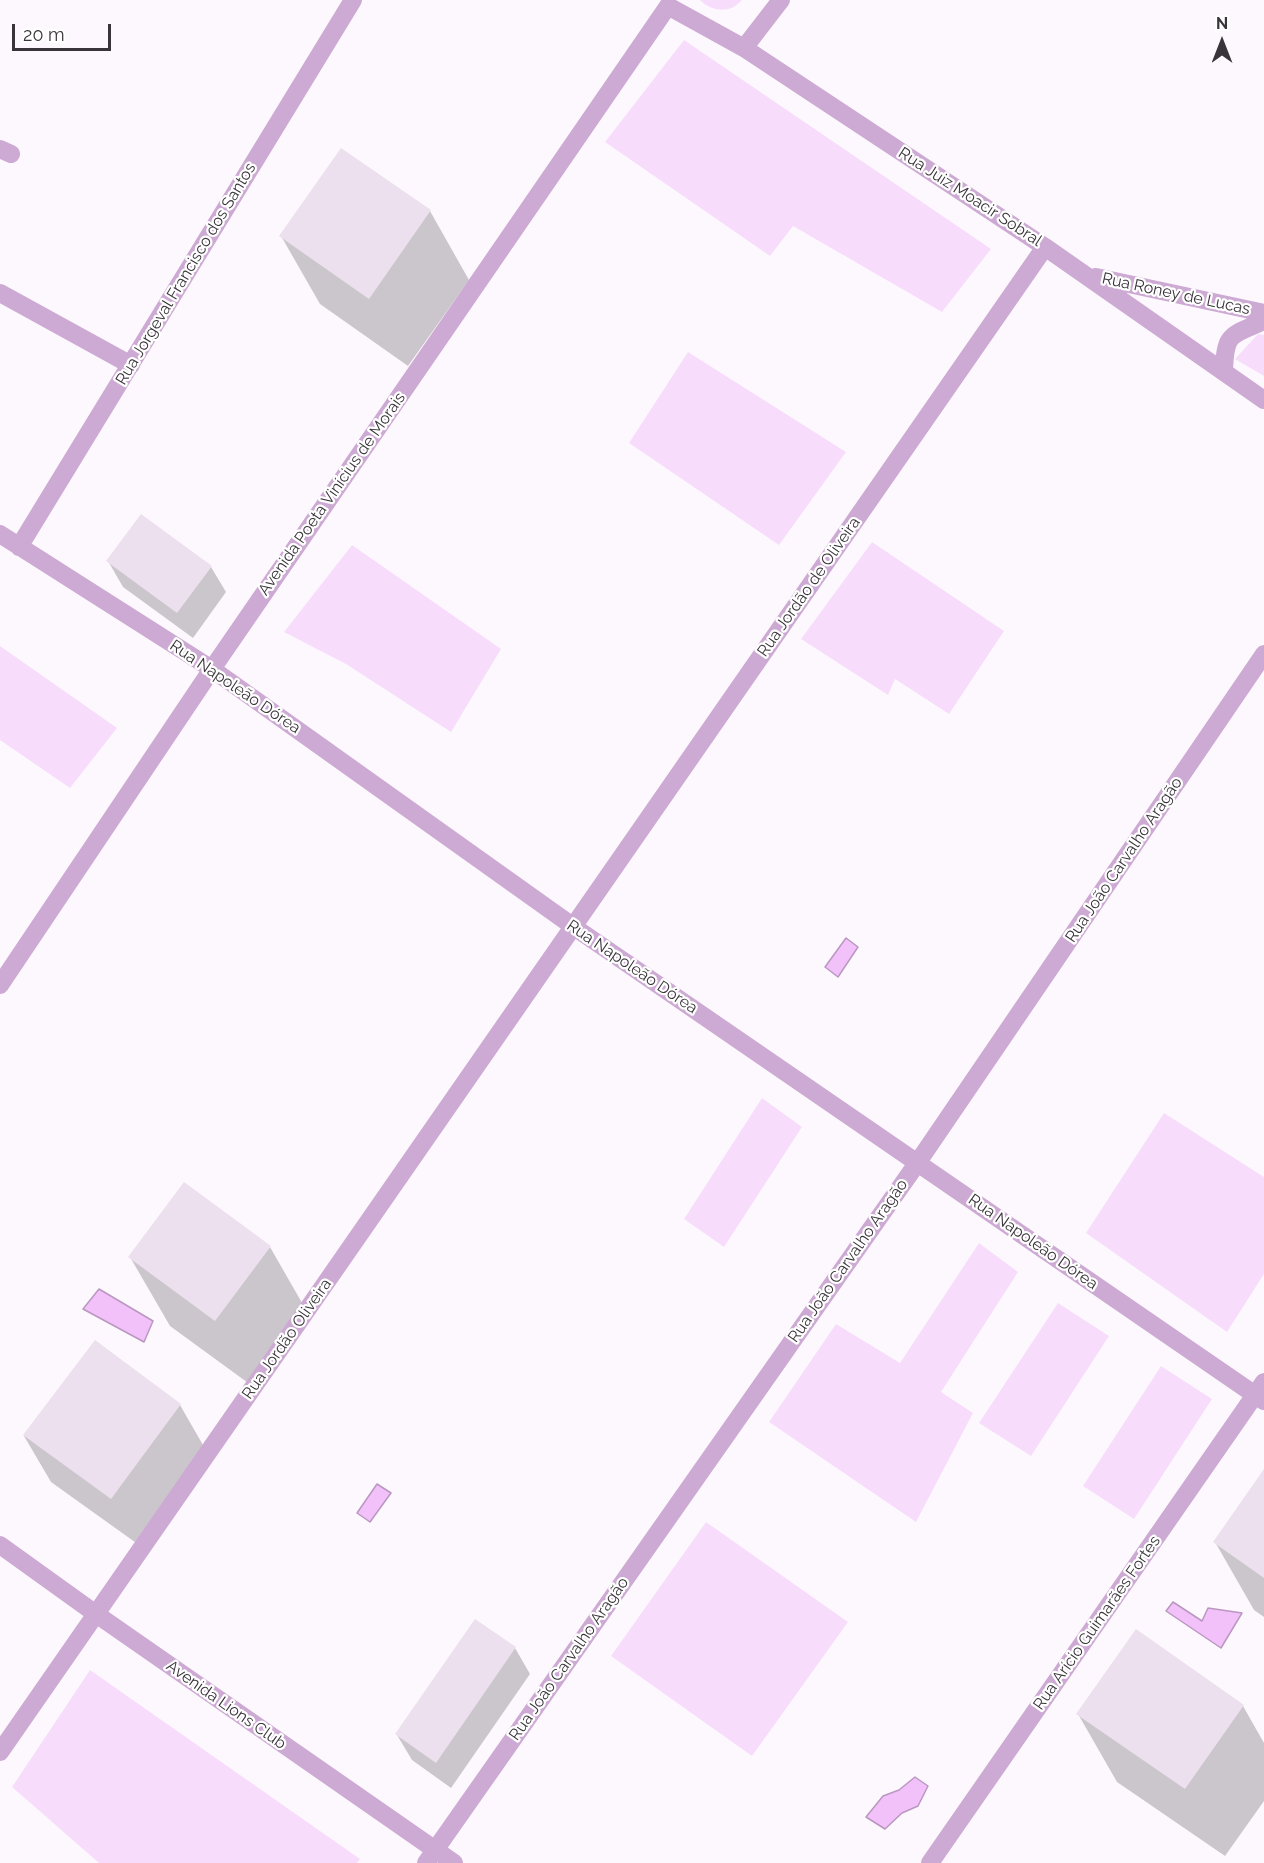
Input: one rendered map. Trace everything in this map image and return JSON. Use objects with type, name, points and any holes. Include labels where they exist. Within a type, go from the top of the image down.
[{"type":"street","name":"Rua Jorgeval Francisco dos Santos","points":[[19,547],[353,0]]},
{"type":"street","name":"Rua Juiz Moacir Sobral","points":[[669,3],[744,48],[1087,275],[1264,400]]},
{"type":"street","name":"Avenida Poeta Vinícius de Morais","points":[[0,985],[212,669],[669,3]]},
{"type":"street","points":[[744,48],[777,3]]},
{"type":"street","name":"Rua Jordão de Oliveira","points":[[574,927],[1045,247]]},
{"type":"street","name":"Rua Roney de Lucas","points":[[1087,275],[1264,313]]},
{"type":"street","points":[[0,293],[130,365]]},
{"type":"street","points":[[1224,372],[1225,348],[1232,335],[1264,321]]},
{"type":"street","name":"Rua Napoleão Dórea","points":[[0,534],[212,669],[574,927],[1261,1393]]},
{"type":"street","name":"Rua João Carvalho Aragão","points":[[431,1857],[918,1162],[1264,654]]},
{"type":"street","name":"Rua Jordão Oliveira","points":[[0,1752],[574,927]]},
{"type":"street","name":"Rua Arício Guimarães Fortes","points":[[930,1863],[1261,1393]]},
{"type":"street","name":"Avenida Lions Club","points":[[0,1545],[431,1857],[454,1863]]},
{"type":"shaded area","points":[[700,0],[742,0],[732,8],[721,10],[710,7]]},
{"type":"shaded area","points":[[684,40],[991,249],[942,312],[793,226],[770,256],[605,142]]},
{"type":"shaded area","points":[[1258,334],[1264,335],[1264,376],[1235,359]]},
{"type":"shaded area","points":[[688,352],[846,452],[779,545],[629,443]]},
{"type":"shaded area","points":[[872,542],[1004,631],[949,714],[895,679],[888,695],[801,639]]},
{"type":"shaded area","points":[[352,545],[501,649],[451,732],[346,664],[284,632]]},
{"type":"shaded area","points":[[0,646],[117,728],[70,788],[0,740]]},
{"type":"shaded area","points":[[846,938],[858,947],[838,977],[825,967]]},
{"type":"shaded area","points":[[762,1098],[802,1127],[724,1247],[684,1219]]},
{"type":"shaded area","points":[[1164,1113],[1264,1177],[1264,1274],[1227,1332],[1086,1233]]},
{"type":"shaded area","points":[[979,1243],[1018,1272],[941,1392],[973,1413],[916,1522],[769,1422],[836,1324],[900,1363]]},
{"type":"shaded area","points":[[99,1289],[153,1321],[144,1342],[83,1309]]},
{"type":"shaded area","points":[[1058,1303],[1109,1336],[1031,1456],[979,1423]]},
{"type":"shaded area","points":[[1161,1366],[1212,1399],[1134,1519],[1083,1486]]},
{"type":"shaded area","points":[[377,1484],[391,1493],[370,1522],[357,1513]]},
{"type":"shaded area","points":[[706,1522],[848,1622],[752,1756],[611,1656]]},
{"type":"shaded area","points":[[1173,1602],[1202,1621],[1208,1608],[1242,1613],[1221,1648],[1166,1611]]},
{"type":"shaded area","points":[[90,1670],[360,1859],[357,1863],[99,1863],[12,1787]]},
{"type":"shaded area","points":[[915,1777],[928,1786],[918,1806],[902,1813],[885,1829],[866,1817],[883,1796],[899,1790]]},
{"type":"building","points":[[341,148],[431,210],[369,299],[279,236]]},
{"type":"building","points":[[141,514],[212,566],[177,613],[106,561]]},
{"type":"building","points":[[184,1182],[271,1246],[215,1321],[128,1257]]},
{"type":"building","points":[[95,1340],[181,1404],[111,1499],[23,1435]]},
{"type":"building","points":[[1264,1469],[1264,1578],[1213,1542]]},
{"type":"building","points":[[475,1619],[516,1647],[436,1763],[395,1734]]},
{"type":"building","points":[[1136,1629],[1244,1705],[1185,1789],[1076,1714]]}]
